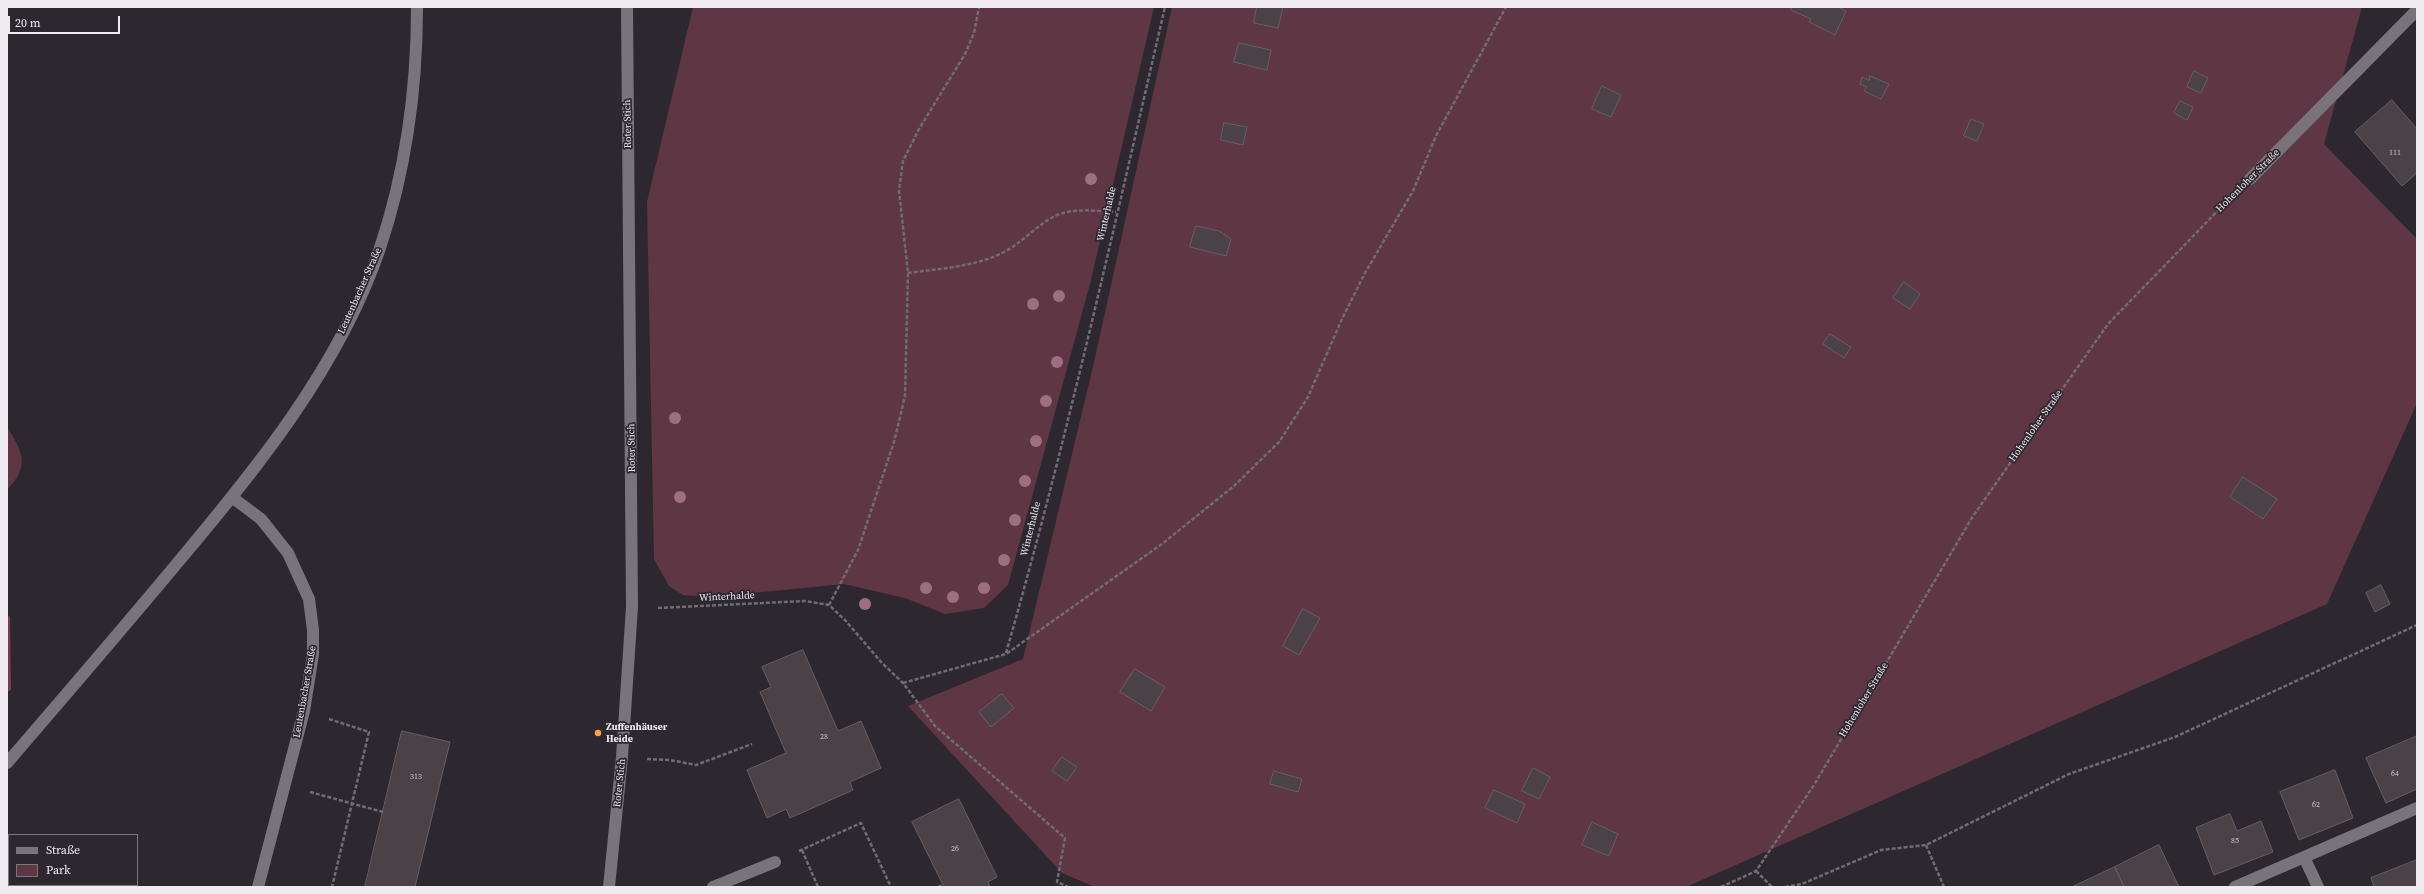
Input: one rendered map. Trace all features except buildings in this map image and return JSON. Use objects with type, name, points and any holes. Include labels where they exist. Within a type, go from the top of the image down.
[{"type":"street","name":"Leutenbacher Straße","points":[[7,763],[232,498],[312,386],[360,295],[380,248],[402,165],[413,93],[417,7]]},
{"type":"street","name":"Roter Stich","points":[[608,887],[622,757],[632,607],[627,7]]},
{"type":"street","name":"Hohenloher Straße","points":[[2250,179],[2417,10]]},
{"type":"street","name":"Leutenbacher Straße","points":[[232,498],[261,519],[288,553],[309,599],[313,630],[313,654],[304,712],[258,887]]},
{"type":"street","points":[[2235,887],[2417,808]]},
{"type":"street","points":[[2304,857],[2318,887]]},
{"type":"street","points":[[713,887],[775,862]]},
{"type":"path","points":[[979,7],[974,33],[965,54],[919,129],[903,161],[899,190],[908,273],[907,343],[903,404],[894,442],[858,550],[829,605],[845,620],[882,664],[903,683],[935,726],[1065,838],[1056,882],[1068,887]]},
{"type":"path","name":"Winterhalde","points":[[1006,654],[1053,474],[1165,7]]},
{"type":"path","points":[[903,683],[1006,654],[1162,544],[1234,486],[1279,442],[1308,397],[1342,319],[1365,273],[1413,191],[1436,136],[1506,7]]},
{"type":"path","name":"Hohenloher Straße","points":[[1756,871],[1814,785],[1973,516],[2108,324],[2250,179]]},
{"type":"path","points":[[908,273],[949,268],[998,255],[1018,244],[1054,216],[1070,212],[1090,210],[1116,212]]},
{"type":"path","name":"Winterhalde","points":[[632,607],[668,609],[805,601],[829,605]]},
{"type":"path","points":[[1785,887],[1802,884],[1881,850],[1926,845],[2068,774],[2175,737],[2417,625]]},
{"type":"path","points":[[304,712],[369,732],[332,887]]},
{"type":"path","points":[[670,760],[696,766],[752,744]]},
{"type":"path","points":[[286,785],[383,812]]},
{"type":"path","points":[[775,862],[861,823],[891,887]]},
{"type":"path","points":[[1926,845],[1944,887]]},
{"type":"path","points":[[802,850],[818,887]]},
{"type":"path","points":[[1721,887],[1756,871],[1772,887]]},
{"type":"path","points":[[938,887],[942,885]]},
{"type":"green space","points":[[693,7],[1154,7],[1091,280],[1008,585],[984,608],[945,614],[905,598],[844,584],[712,597],[683,595],[669,586],[654,559],[647,202]]},
{"type":"green space","points":[[1172,7],[2362,7],[2324,144],[2417,239],[2417,403],[2327,604],[1686,887],[1095,887],[1062,873],[908,706],[1023,659],[1095,358]]},
{"type":"green space","points":[[7,427],[17,444],[22,459],[19,474],[7,490]]},
{"type":"shaded area","points":[[7,615],[10,617],[11,690],[7,692]]},
{"type":"place","name":"Zuffenhäuser Heide","points":[[598,733]]}]
